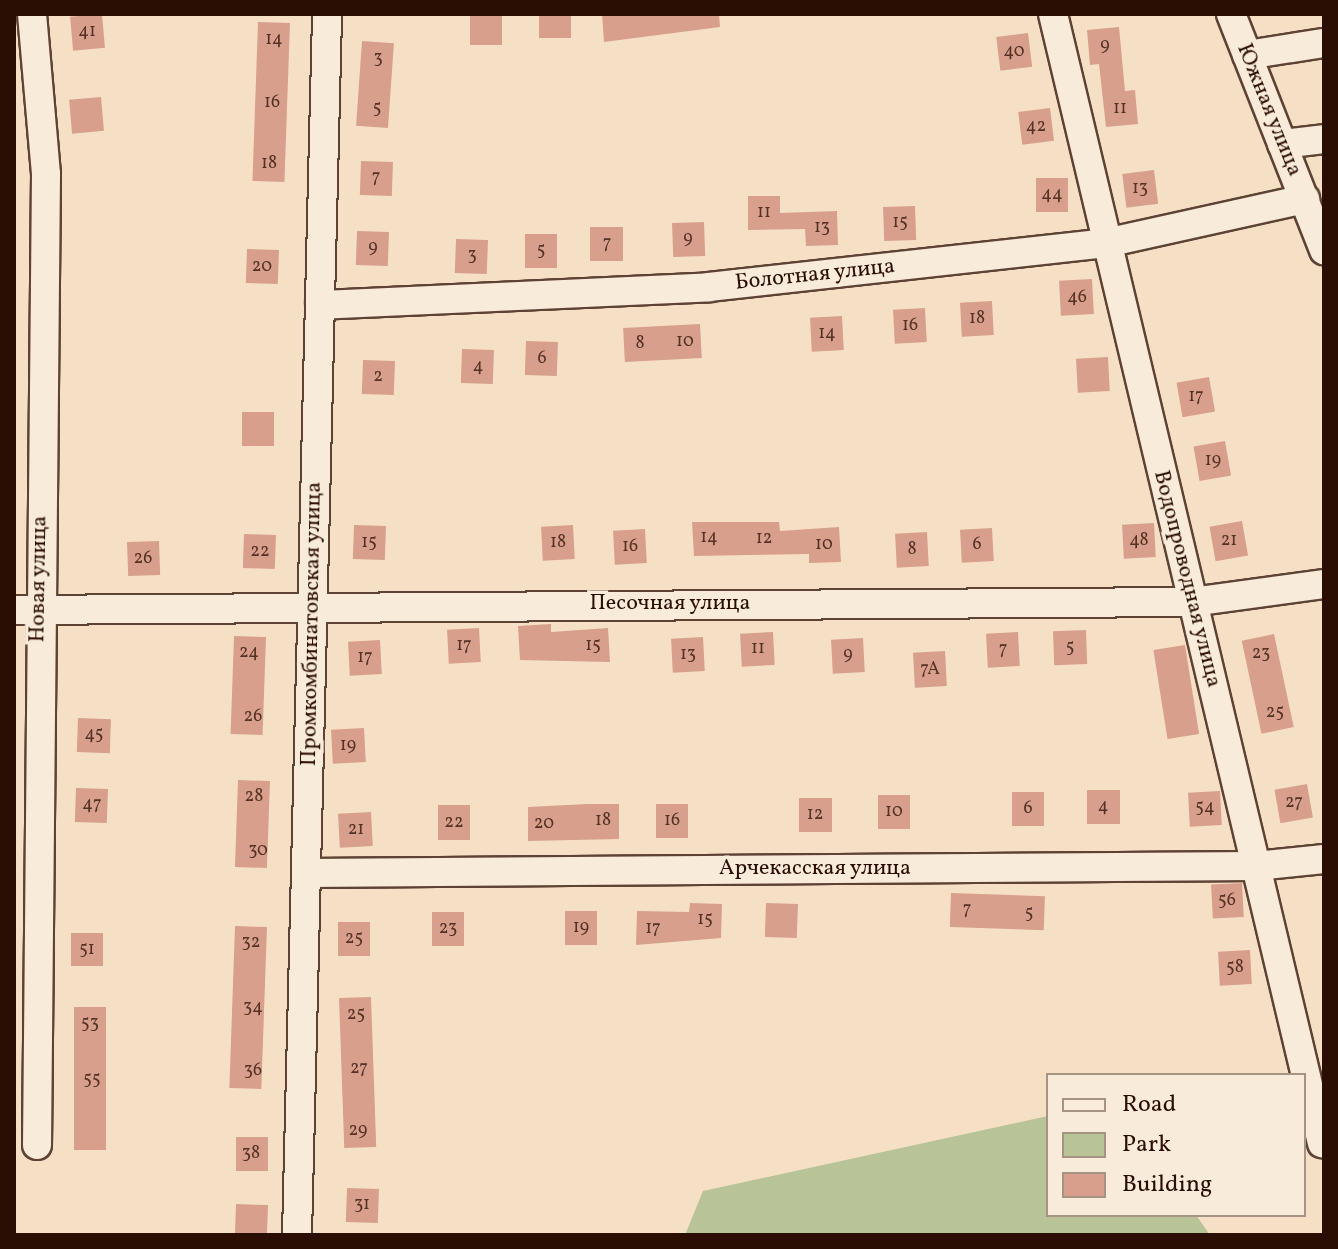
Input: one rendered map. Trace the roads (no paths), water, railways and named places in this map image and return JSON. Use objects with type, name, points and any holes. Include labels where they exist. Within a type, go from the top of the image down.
[{"type":"street","name":"Новая улица","points":[[32,14],[46,174],[26,610],[37,1145]]},
{"type":"street","name":"Промкомбинатовская улица","points":[[297,1235],[327,14]]},
{"type":"street","name":"Водопроводная улица","points":[[1053,14],[1305,1073]]},
{"type":"street","name":"Южная улица","points":[[1231,14],[1324,250]]},
{"type":"street","points":[[1247,55],[1324,43]]},
{"type":"street","points":[[1282,144],[1324,139]]},
{"type":"street","name":"Болотная улица","points":[[320,305],[709,287],[1106,243],[1305,199]]},
{"type":"street","name":"Песочная улица","points":[[26,610],[312,605],[1192,602],[1324,584]]},
{"type":"street","name":"Арчекасская улица","points":[[306,873],[1256,866],[1324,859]]},
{"type":"street","name":"Водопроводная улица","points":[[1306,1076],[1322,1143]]}]
